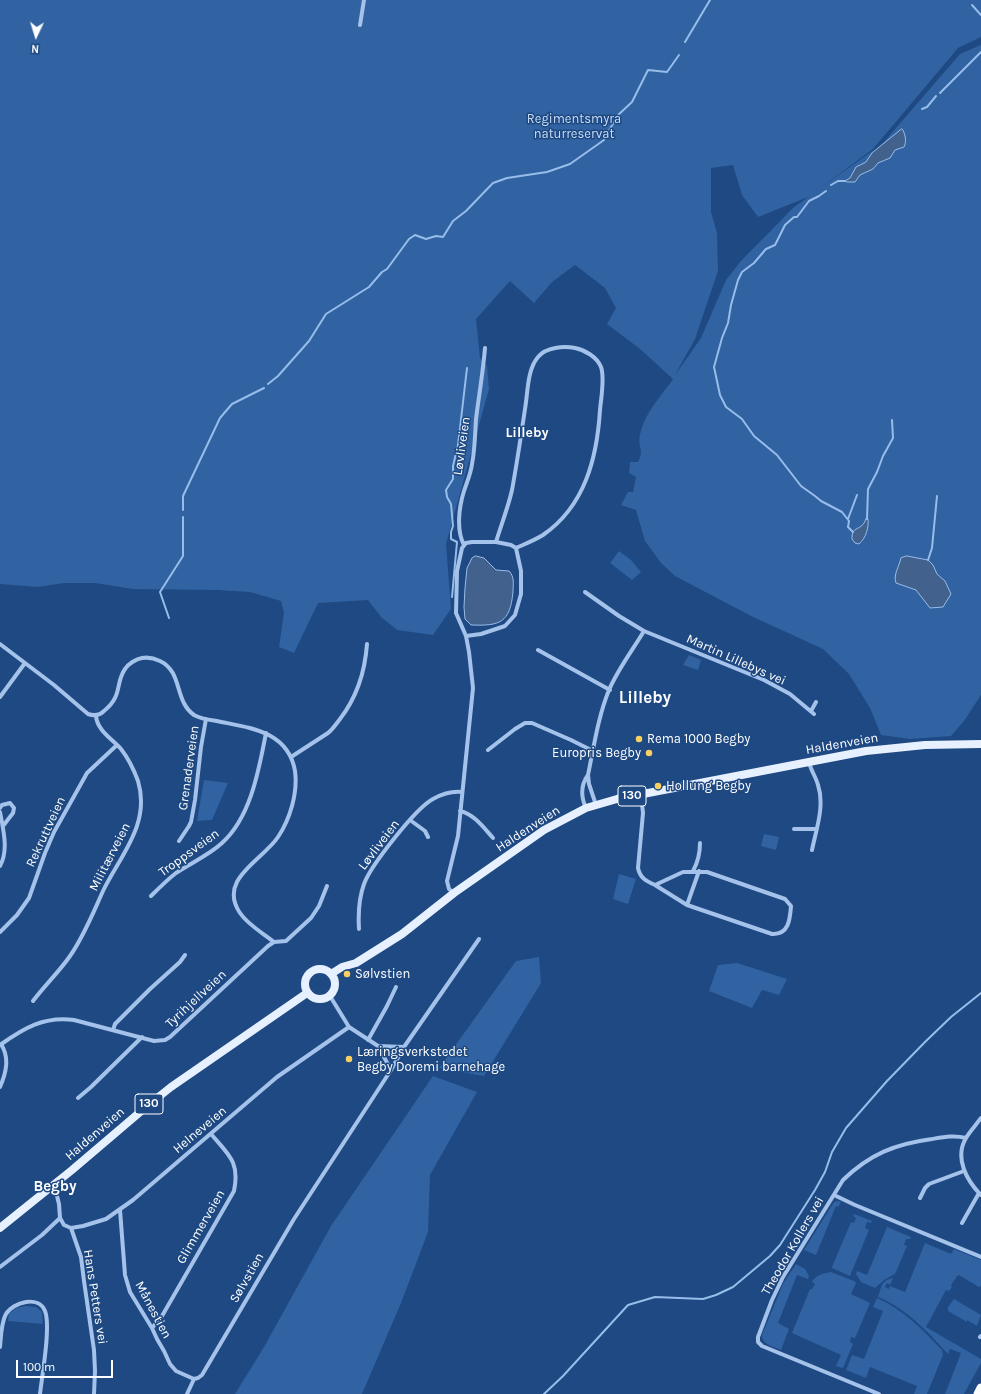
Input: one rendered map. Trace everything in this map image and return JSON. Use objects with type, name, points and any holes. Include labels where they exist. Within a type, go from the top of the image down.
[{"type":"highway","points":[[978,1394],[981,1388]]},
{"type":"main road","name":"Haldenveien","points":[[331,974],[342,967],[356,963],[402,934],[454,894],[544,830],[586,808],[617,799],[866,751],[898,747],[981,744]]},
{"type":"main road","points":[[320,969],[331,974],[335,985],[330,996],[315,999],[307,993],[305,983],[309,974],[320,969]]},
{"type":"main road","name":"Haldenveien","points":[[0,1228],[72,1170],[171,1086],[307,993]]},
{"type":"street","points":[[360,25],[364,0]]},
{"type":"street","points":[[496,542],[512,491],[528,386],[534,362],[541,354],[555,348],[566,347],[586,352],[600,365],[602,377],[598,428],[594,453],[586,481],[574,504],[556,524],[544,534],[516,548]]},
{"type":"street","name":"Løvliveien","points":[[464,545],[460,533],[461,508],[464,491],[472,465],[485,348]]},
{"type":"street","points":[[454,894],[449,889],[447,874],[456,848],[473,688],[466,636],[456,613],[457,571],[464,545],[472,542],[496,542],[508,544],[516,548]]},
{"type":"street","points":[[466,636],[481,634],[505,626],[515,615],[522,594],[521,571],[516,548]]},
{"type":"street","name":"Martin Lillebys vei","points":[[585,592],[619,616],[644,631],[760,678],[790,694],[812,712],[816,702]]},
{"type":"street","points":[[596,805],[589,784],[588,775],[600,716],[623,663],[644,631]]},
{"type":"street","points":[[0,644],[88,714],[96,716],[106,710],[115,699],[123,672],[126,667],[138,659],[157,659],[169,666],[173,672],[185,704],[193,713],[206,719],[266,733],[282,744],[290,757],[294,771],[295,784],[287,819],[278,838],[242,874],[238,880],[234,892],[236,906],[244,918],[274,942]]},
{"type":"street","points":[[290,757],[333,729],[347,710],[355,695],[366,662],[367,644]]},
{"type":"street","points":[[538,650],[610,690]]},
{"type":"street","points":[[0,697],[25,663]]},
{"type":"street","name":"Militærveien","points":[[33,1000],[71,955],[92,918],[103,891],[128,848],[138,823],[140,808],[138,783],[132,768],[117,745],[98,726],[96,716]]},
{"type":"street","name":"Grenaderveien","points":[[179,841],[191,822],[206,719]]},
{"type":"street","points":[[488,750],[514,729],[526,723],[532,723],[593,751]]},
{"type":"street","name":"Troppsveien","points":[[150,896],[174,874],[215,849],[230,836],[250,799],[266,733]]},
{"type":"street","name":"Rekruttveien","points":[[0,932],[17,916],[29,898],[54,832],[87,773],[117,745]]},
{"type":"street","points":[[809,762],[810,770],[818,786],[821,805],[812,850]]},
{"type":"street","points":[[586,808],[582,791],[583,782],[588,775]]},
{"type":"street","name":"Løvliveien","points":[[359,929],[360,899],[364,882],[376,863],[422,807],[433,799],[449,792],[462,792]]},
{"type":"street","points":[[641,795],[643,812],[638,868],[639,874],[642,878],[687,905],[772,934],[783,932],[789,923],[791,906],[785,899],[707,872],[683,872],[655,885]]},
{"type":"street","points":[[0,808],[2,804],[7,803],[10,803],[14,808],[13,813],[3,826]]},
{"type":"street","points":[[460,811],[467,812],[472,816],[493,838]]},
{"type":"street","points":[[0,812],[4,842],[4,858],[0,866]]},
{"type":"street","name":"Løvliveien","points":[[410,820],[425,831],[428,837]]},
{"type":"street","points":[[794,829],[816,829]]},
{"type":"street","points":[[693,871],[697,864],[700,844]]},
{"type":"street","points":[[687,905],[699,872]]},
{"type":"street","name":"Tyrihjellveien","points":[[0,1045],[25,1028],[45,1021],[61,1019],[74,1020],[160,1041],[170,1038],[268,946],[274,942],[286,941],[311,918],[319,906],[327,886]]},
{"type":"street","name":"Sølvstien","points":[[187,1394],[194,1379],[202,1375],[294,1219],[391,1070],[404,1047],[479,939]]},
{"type":"street","points":[[113,1030],[115,1024],[150,988],[186,955]]},
{"type":"street","points":[[368,1040],[396,987]]},
{"type":"street","points":[[330,996],[349,1027],[378,1046],[404,1047]]},
{"type":"street","name":"Helneveien","points":[[71,1228],[106,1219],[120,1210],[277,1077],[349,1027]]},
{"type":"street","points":[[78,1098],[142,1037]]},
{"type":"street","points":[[0,1045],[3,1048],[6,1063],[6,1073],[0,1087]]},
{"type":"street","points":[[378,1046],[391,1070]]},
{"type":"street","points":[[962,1223],[980,1194],[964,1171],[962,1164],[962,1148],[966,1138],[981,1118]]},
{"type":"street","name":"Glimmerveien","points":[[152,1328],[162,1316],[234,1191],[236,1176],[234,1165],[226,1152],[211,1134]]},
{"type":"street","name":"Theodor Kollers vei","points":[[879,1394],[762,1346],[758,1342],[760,1330],[783,1277],[843,1180],[865,1161],[884,1151],[911,1142],[953,1136],[966,1138]]},
{"type":"street","points":[[920,1198],[925,1188],[929,1184],[964,1171]]},
{"type":"street","points":[[50,1187],[57,1196],[60,1218],[64,1225],[71,1228]]},
{"type":"street","name":"Theodor Kollers vei","points":[[834,1195],[981,1258]]},
{"type":"street","name":"Månestien","points":[[120,1210],[125,1275],[130,1292],[152,1328],[170,1364],[176,1371],[194,1379]]},
{"type":"street","points":[[0,1267],[42,1235],[60,1218]]},
{"type":"street","name":"Hans Petters vei","points":[[71,1228],[81,1257],[94,1350],[94,1394]]},
{"type":"street","points":[[0,1347],[3,1323],[6,1313],[10,1309],[24,1302],[40,1305],[45,1311],[46,1334],[40,1394]]},
{"type":"green space","name":"Regimentsmyra naturreservat","points":[[0,0],[981,0],[981,37],[958,48],[873,149],[819,189],[871,152],[877,150],[960,54],[981,45],[981,695],[964,721],[951,736],[910,739],[881,735],[870,708],[849,674],[823,649],[751,616],[675,576],[661,563],[645,541],[636,510],[621,505],[628,492],[633,492],[636,477],[629,473],[630,462],[638,462],[640,458],[641,451],[639,439],[642,427],[649,413],[673,379],[640,349],[607,324],[616,308],[605,288],[575,265],[552,282],[534,303],[510,281],[476,319],[480,358],[487,366],[489,389],[446,544],[451,609],[433,635],[397,630],[381,617],[368,600],[318,603],[294,653],[279,647],[284,613],[281,601],[250,592],[133,589],[95,583],[64,583],[38,587],[0,584]],"holes":[[[733,165],[742,195],[758,217],[808,197],[793,208],[740,262],[726,280],[701,338],[675,375],[695,339],[718,271],[717,233],[711,212],[711,168]]]},
{"type":"green space","points":[[619,551],[631,560],[641,572],[632,580],[610,563]]},
{"type":"green space","points":[[689,655],[701,660],[698,670],[683,665]]},
{"type":"green space","points":[[204,780],[228,783],[212,820],[197,821]]},
{"type":"green space","points":[[764,834],[779,837],[776,850],[761,846]]},
{"type":"green space","points":[[619,874],[636,879],[628,904],[613,899]]},
{"type":"green space","points":[[539,957],[541,983],[484,1076],[439,1068],[516,961]]},
{"type":"green space","points":[[737,963],[787,979],[779,995],[762,990],[752,1008],[709,991],[718,965]]},
{"type":"green space","points":[[433,1076],[477,1092],[430,1175],[428,1232],[401,1303],[362,1394],[235,1394],[264,1347],[331,1226]]},
{"type":"green space","points":[[834,1202],[841,1202],[838,1207],[836,1206],[816,1255],[804,1250]]},
{"type":"green space","points":[[854,1214],[872,1221],[871,1223],[867,1222],[865,1228],[869,1230],[850,1276],[832,1267],[851,1222],[854,1223],[856,1218],[853,1216]]},
{"type":"green space","points":[[887,1227],[911,1237],[910,1239],[906,1239],[904,1245],[907,1246],[895,1274],[884,1280],[875,1288],[861,1282],[856,1274],[857,1271],[867,1275]]},
{"type":"green space","points":[[925,1243],[951,1254],[954,1249],[981,1260],[981,1286],[979,1287],[959,1275],[957,1276],[949,1291],[946,1290],[926,1327],[981,1359],[981,1363],[964,1394],[945,1394],[961,1353],[950,1349],[948,1354],[916,1321],[898,1308],[878,1297],[884,1283],[893,1278],[890,1285],[887,1283],[885,1287],[889,1289],[890,1286],[905,1292]]},
{"type":"green space","points":[[796,1264],[805,1269],[809,1276],[808,1279],[797,1275],[778,1323],[789,1329],[781,1350],[766,1343],[762,1338],[762,1335],[783,1284]]},
{"type":"green space","points":[[831,1272],[854,1281],[856,1283],[851,1294],[870,1303],[855,1338],[851,1337],[850,1342],[853,1344],[843,1368],[836,1366],[841,1355],[792,1333],[810,1289],[812,1289],[815,1284],[812,1282],[813,1280],[820,1275]]},
{"type":"green space","points":[[877,1298],[904,1314],[920,1327],[942,1350],[943,1355],[927,1394],[914,1394],[917,1386],[870,1367],[866,1378],[846,1370],[852,1355],[864,1359],[883,1311],[873,1307]]},
{"type":"green space","points":[[954,1299],[981,1315],[977,1326],[948,1311],[948,1307]]},
{"type":"green space","points":[[26,1306],[36,1307],[42,1312],[43,1324],[8,1321],[9,1314],[16,1308]]},
{"type":"shaded area","points":[[902,129],[905,138],[904,147],[895,150],[890,158],[878,163],[873,169],[860,175],[855,182],[845,181],[850,178],[856,167],[866,162],[872,153]]},
{"type":"shaded area","points":[[866,519],[868,519],[868,522],[865,536],[859,544],[855,543],[852,539],[853,532],[862,526]]},
{"type":"shaded area","points":[[476,556],[484,558],[496,570],[509,571],[513,581],[512,602],[506,616],[502,620],[489,625],[471,625],[465,619],[464,607],[467,568],[472,558]]},
{"type":"shaded area","points":[[907,556],[928,560],[933,565],[937,574],[945,581],[951,594],[943,607],[930,608],[916,590],[896,583],[896,574],[901,558]]},
{"type":"waterway","points":[[685,42],[710,0]]},
{"type":"waterway","points":[[972,5],[981,15]]},
{"type":"waterway","points":[[940,93],[981,52]]},
{"type":"waterway","points":[[268,384],[278,376],[309,341],[326,314],[369,287],[382,272],[387,269],[409,239],[415,235],[426,239],[436,236],[443,237],[453,221],[466,211],[493,183],[507,178],[547,172],[570,164],[604,140],[617,116],[632,102],[648,70],[667,72],[679,55]]},
{"type":"waterway","points":[[922,109],[927,107],[936,96]]},
{"type":"waterway","points":[[831,185],[838,181],[845,181]]},
{"type":"waterway","points":[[826,191],[809,201],[797,217],[794,217],[785,225],[775,245],[766,249],[754,263],[742,272],[738,280],[728,323],[714,367],[720,395],[726,407],[742,419],[754,436],[777,455],[801,486],[821,501],[842,512],[849,521],[848,527],[853,532]]},
{"type":"waterway","points":[[452,597],[457,542],[451,539],[453,526],[451,504],[447,497],[446,490],[453,479],[453,466],[458,445],[467,368]]},
{"type":"waterway","points":[[183,510],[183,496],[220,418],[232,404],[264,388]]},
{"type":"waterway","points":[[867,519],[868,489],[893,438],[892,420]]},
{"type":"waterway","points":[[848,519],[857,495]]},
{"type":"waterway","points":[[928,560],[932,548],[937,496]]},
{"type":"waterway","points":[[169,618],[160,592],[183,556],[183,517]]},
{"type":"waterway","points":[[544,1394],[563,1376],[628,1305],[655,1297],[703,1299],[716,1295],[733,1287],[770,1256],[780,1245],[815,1190],[825,1172],[832,1152],[846,1128],[887,1081],[925,1042],[951,1017],[981,993]]},
{"type":"place","name":"Rema 1000 Begby","points":[[639,739]]},
{"type":"place","name":"Europris Begby","points":[[649,753]]},
{"type":"place","name":"Hollung Begby","points":[[658,786]]},
{"type":"place","name":"Sølvstien","points":[[347,974]]},
{"type":"place","name":"Læringsverkstedet Begby Doremi barnehage","points":[[349,1059]]},
{"type":"district","name":"Lilleby","points":[[527,433]]},
{"type":"district","name":"Lilleby","points":[[645,698]]},
{"type":"district","name":"Begby","points":[[55,1187]]}]
